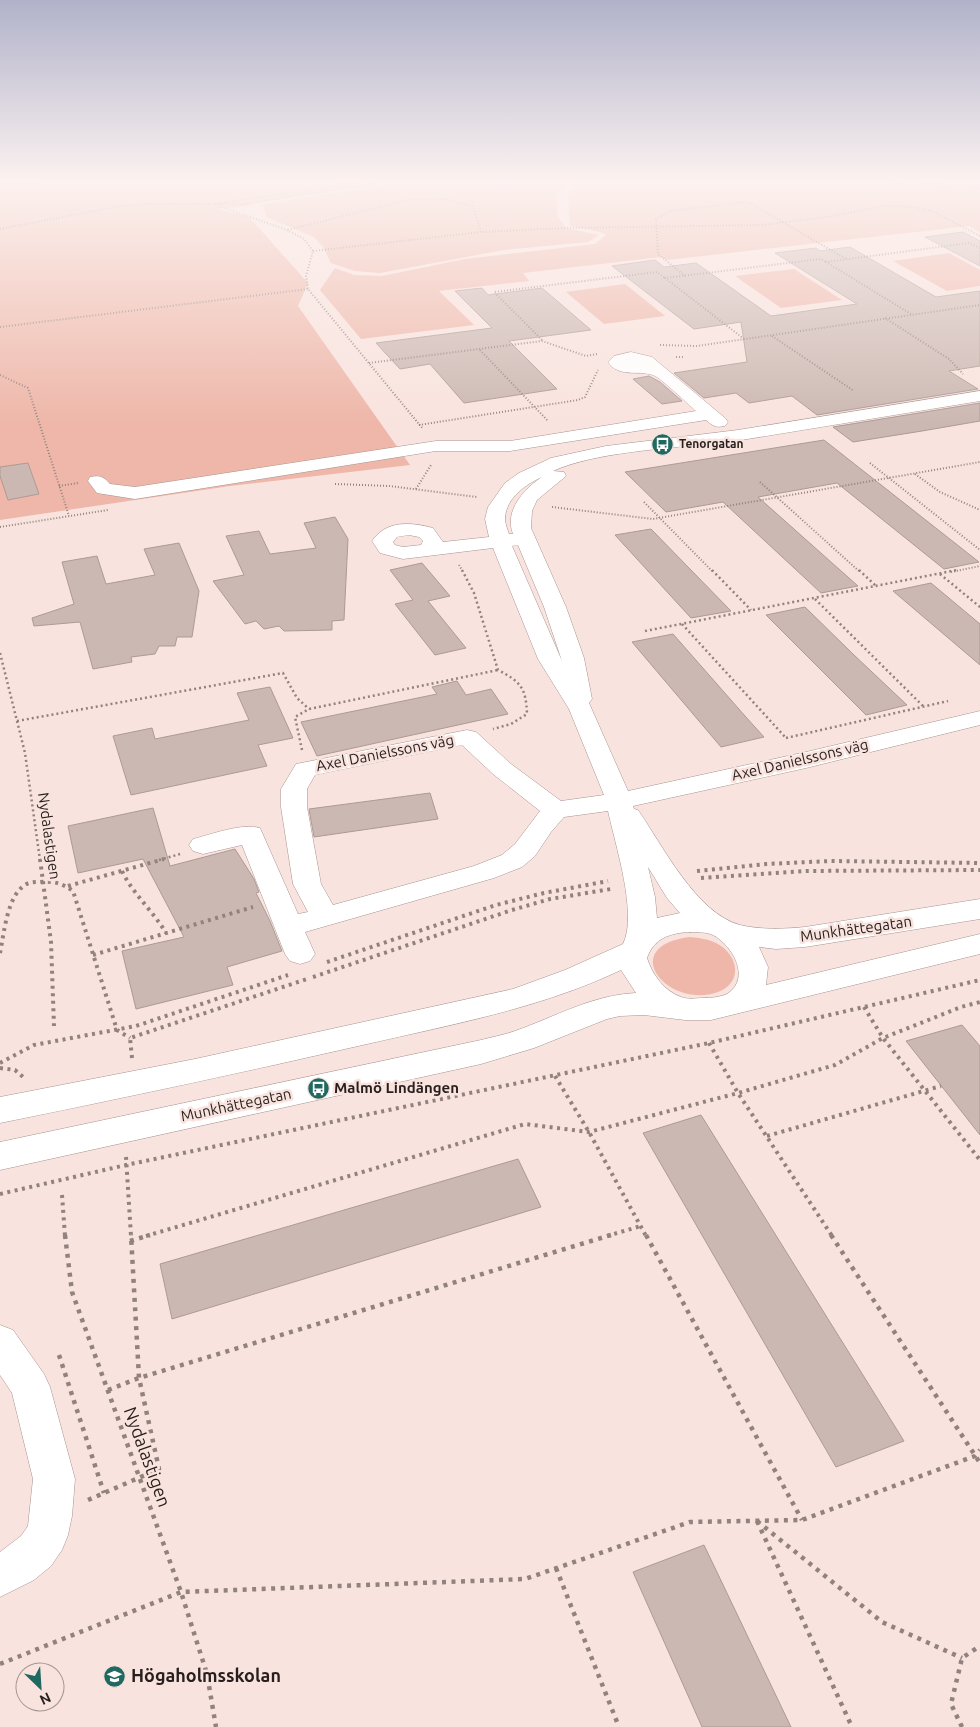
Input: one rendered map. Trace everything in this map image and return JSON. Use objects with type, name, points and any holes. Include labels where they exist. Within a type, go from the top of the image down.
[{"type":"street","points":[[657,370],[736,435]]},
{"type":"street","points":[[581,709],[573,658],[555,607],[526,538],[520,516],[531,495],[540,486],[570,470],[615,458],[736,435],[980,396]]},
{"type":"street","points":[[97,481],[104,488],[135,493],[436,446],[510,446],[710,414]]},
{"type":"street","points":[[636,947],[643,930],[641,897],[619,801],[581,709],[549,659],[500,541],[496,519],[498,507],[512,487],[526,477],[551,465],[577,456],[736,435]]},
{"type":"street","points":[[440,548],[526,538]]},
{"type":"street","name":"Axel Danielssons väg","points":[[325,916],[307,884],[294,807],[294,789],[305,769],[468,736],[502,769],[556,810],[619,801],[806,760],[980,718]]},
{"type":"street","points":[[619,801],[677,891],[691,908],[724,930],[748,952],[753,964],[753,977],[750,989],[738,1001]]},
{"type":"street","points":[[283,914],[325,916],[484,872],[512,861],[525,850],[541,826],[556,810]]},
{"type":"street","points":[[204,845],[251,834],[300,954]]},
{"type":"street","name":"Munkhättegatan","points":[[0,1110],[195,1071],[516,999],[560,985],[599,969],[636,947],[652,930],[668,924],[687,922],[776,939],[805,937],[980,909]]},
{"type":"street","name":"Munkhättegatan","points":[[0,1156],[481,1052],[523,1040],[600,1009],[620,1005],[644,1004],[685,1009],[711,1009],[980,944]]},
{"type":"street","name":"Munkhättegatan","points":[[636,947],[632,958],[634,966],[645,985],[659,998],[674,1007]]},
{"type":"street","points":[[0,1342],[30,1387],[54,1479],[51,1516],[47,1535],[36,1551],[19,1565],[0,1575]]},
{"type":"path","points":[[310,262],[306,276],[308,289],[436,446],[429,471],[416,489]]},
{"type":"path","points":[[667,262],[685,276]]},
{"type":"path","points":[[665,278],[800,262]]},
{"type":"path","points":[[826,262],[911,314]]},
{"type":"path","points":[[592,362],[586,356],[542,340],[494,292],[658,272],[745,339]]},
{"type":"path","points":[[0,327],[308,289]]},
{"type":"path","points":[[654,346],[697,346],[980,305]]},
{"type":"path","points":[[885,318],[949,359],[963,374]]},
{"type":"path","points":[[771,335],[854,391]]},
{"type":"path","points":[[369,363],[542,340]]},
{"type":"path","points":[[480,349],[548,421]]},
{"type":"path","points":[[586,356],[605,353]]},
{"type":"path","points":[[419,425],[535,408],[585,397],[599,368]]},
{"type":"path","points":[[0,375],[28,388],[69,516]]},
{"type":"path","points":[[552,507],[653,520],[980,462]]},
{"type":"path","points":[[870,463],[980,550]]},
{"type":"path","points":[[915,473],[940,492],[980,510]]},
{"type":"path","points":[[760,482],[877,586]]},
{"type":"path","points":[[644,502],[751,610]]},
{"type":"path","points":[[440,548],[474,592],[498,670]]},
{"type":"path","points":[[646,631],[980,566]]},
{"type":"path","points":[[940,574],[980,607]]},
{"type":"path","points":[[814,598],[944,726]]},
{"type":"path","points":[[682,624],[806,760]]},
{"type":"path","name":"Nydalastigen","points":[[0,653],[25,753],[51,942],[54,1026]]},
{"type":"path","points":[[305,769],[295,717],[308,709],[498,670],[515,678],[526,693],[527,714],[511,724],[468,736]]},
{"type":"path","points":[[17,722],[283,673],[298,698],[308,709]]},
{"type":"path","points":[[786,738],[952,700]]},
{"type":"path","points":[[68,887],[194,850],[204,845]]},
{"type":"path","points":[[694,872],[766,864],[831,861],[980,863]]},
{"type":"path","points":[[698,878],[803,869],[980,870]]},
{"type":"path","points":[[122,871],[128,885],[136,896],[151,910],[166,933]]},
{"type":"path","points":[[0,953],[8,915],[17,892],[27,884],[62,882],[73,891],[117,1030],[130,1038]]},
{"type":"path","points":[[130,1038],[512,910],[550,899],[611,889]]},
{"type":"path","points":[[93,955],[231,912],[283,914]]},
{"type":"path","points":[[0,1194],[126,1165],[709,1043],[980,980]]},
{"type":"path","points":[[130,1241],[525,1124],[589,1132],[835,1065],[883,1038],[961,1007],[980,1002]]},
{"type":"path","points":[[864,1007],[883,1038],[980,1160]]},
{"type":"path","points":[[130,1038],[133,1063]]},
{"type":"path","points":[[709,1043],[766,1136],[980,1463]]},
{"type":"path","points":[[0,1068],[15,1070],[30,1083]]},
{"type":"path","points":[[555,1076],[589,1132],[802,1520]]},
{"type":"path","points":[[766,1136],[926,1092],[941,1086]]},
{"type":"path","points":[[174,1149],[174,1156]]},
{"type":"path","points":[[51,1516],[158,1469],[139,1378],[126,1154]]},
{"type":"path","name":"Nydalastigen","points":[[62,1194],[72,1292],[181,1592],[207,1674],[216,1727]]},
{"type":"path","points":[[108,1390],[139,1378],[641,1226]]},
{"type":"path","points":[[59,1355],[104,1493]]},
{"type":"path","points":[[0,1664],[181,1592],[525,1579],[690,1522],[802,1520],[975,1456],[980,1450]]},
{"type":"path","points":[[756,1520],[882,1622],[962,1658]]},
{"type":"path","points":[[756,1520],[852,1727]]},
{"type":"path","points":[[556,1568],[619,1727]]},
{"type":"path","points":[[962,1727],[951,1704],[962,1658],[980,1646]]},
{"type":"shaded area","points":[[0,262],[289,262],[308,283],[298,306],[410,465],[230,486],[0,520]]},
{"type":"shaded area","points":[[330,262],[441,262],[380,273],[355,271]]},
{"type":"shaded area","points":[[452,262],[621,262],[523,273],[529,281],[439,291],[474,325],[361,339],[320,290],[335,268],[354,275],[382,276]]},
{"type":"shaded area","points":[[894,262],[965,262],[980,270],[980,286],[947,291]]},
{"type":"shaded area","points":[[794,269],[842,300],[781,308],[735,276]]},
{"type":"shaded area","points":[[625,284],[665,316],[604,324],[566,292]]},
{"type":"shaded area","points":[[690,937],[716,943],[729,954],[733,961],[735,975],[732,982],[718,992],[699,995],[682,992],[667,985],[657,975],[653,963],[656,952],[668,943]]},
{"type":"building","points":[[644,262],[657,262],[664,267],[696,263],[771,316],[857,304],[789,262],[875,262],[936,297],[980,291],[980,366],[949,371],[978,389],[817,415],[792,396],[749,403],[736,393],[704,398],[674,373],[747,362],[741,322],[694,329],[612,266]]},
{"type":"building","points":[[972,262],[980,262],[980,266]]},
{"type":"building","points":[[482,288],[488,295],[542,288],[591,330],[509,341],[557,389],[464,403],[430,364],[400,369],[376,343],[492,328],[455,291]]},
{"type":"building","points":[[649,376],[660,382],[682,401],[662,404],[633,379]]},
{"type":"building","points":[[980,403],[980,421],[922,431],[853,442],[833,427]]},
{"type":"building","points":[[824,440],[979,562],[944,569],[837,483],[758,497],[858,586],[821,593],[723,502],[666,512],[625,472]]},
{"type":"building","points":[[28,463],[39,494],[8,500],[0,476],[0,467]]},
{"type":"building","points":[[335,517],[348,539],[344,620],[332,621],[332,630],[284,631],[279,626],[264,629],[256,621],[245,624],[213,581],[244,575],[226,536],[259,531],[270,554],[316,548],[304,523]]},
{"type":"building","points":[[651,529],[731,611],[691,618],[615,535]]},
{"type":"building","points":[[179,543],[199,591],[192,637],[177,637],[175,646],[159,646],[155,654],[131,657],[132,662],[93,669],[80,622],[34,626],[32,618],[74,604],[62,562],[97,556],[106,584],[155,575],[144,549]]},
{"type":"building","points":[[422,563],[450,596],[428,601],[466,648],[435,655],[395,604],[413,600],[390,570]]},
{"type":"building","points":[[931,583],[980,624],[980,665],[893,591]]},
{"type":"building","points":[[805,607],[907,705],[866,715],[766,615]]},
{"type":"building","points":[[673,634],[764,737],[721,747],[632,642]]},
{"type":"building","points":[[457,681],[466,695],[491,689],[508,714],[317,756],[301,722],[437,694],[432,687]]},
{"type":"building","points":[[270,687],[293,738],[258,745],[267,766],[131,795],[113,736],[152,728],[155,739],[249,720],[237,693]]},
{"type":"building","points":[[430,793],[438,819],[314,837],[309,809]]},
{"type":"building","points":[[153,808],[170,866],[235,849],[254,879],[259,892],[256,893],[282,951],[227,967],[233,985],[136,1009],[122,951],[184,937],[143,859],[78,873],[68,826]]},
{"type":"building","points":[[962,1025],[980,1046],[980,1135],[906,1041]]},
{"type":"building","points":[[701,1115],[904,1441],[836,1467],[643,1133]]},
{"type":"building","points":[[518,1159],[541,1207],[172,1319],[160,1264]]},
{"type":"building","points":[[704,1545],[791,1727],[702,1727],[633,1572]]},
{"type":"place","name":"Tenorgatan","points":[[663,444]]},
{"type":"place","name":"Malmö Lindängen","points":[[318,1088]]},
{"type":"place","name":"Högaholmsskolan","points":[[115,1676]]}]
